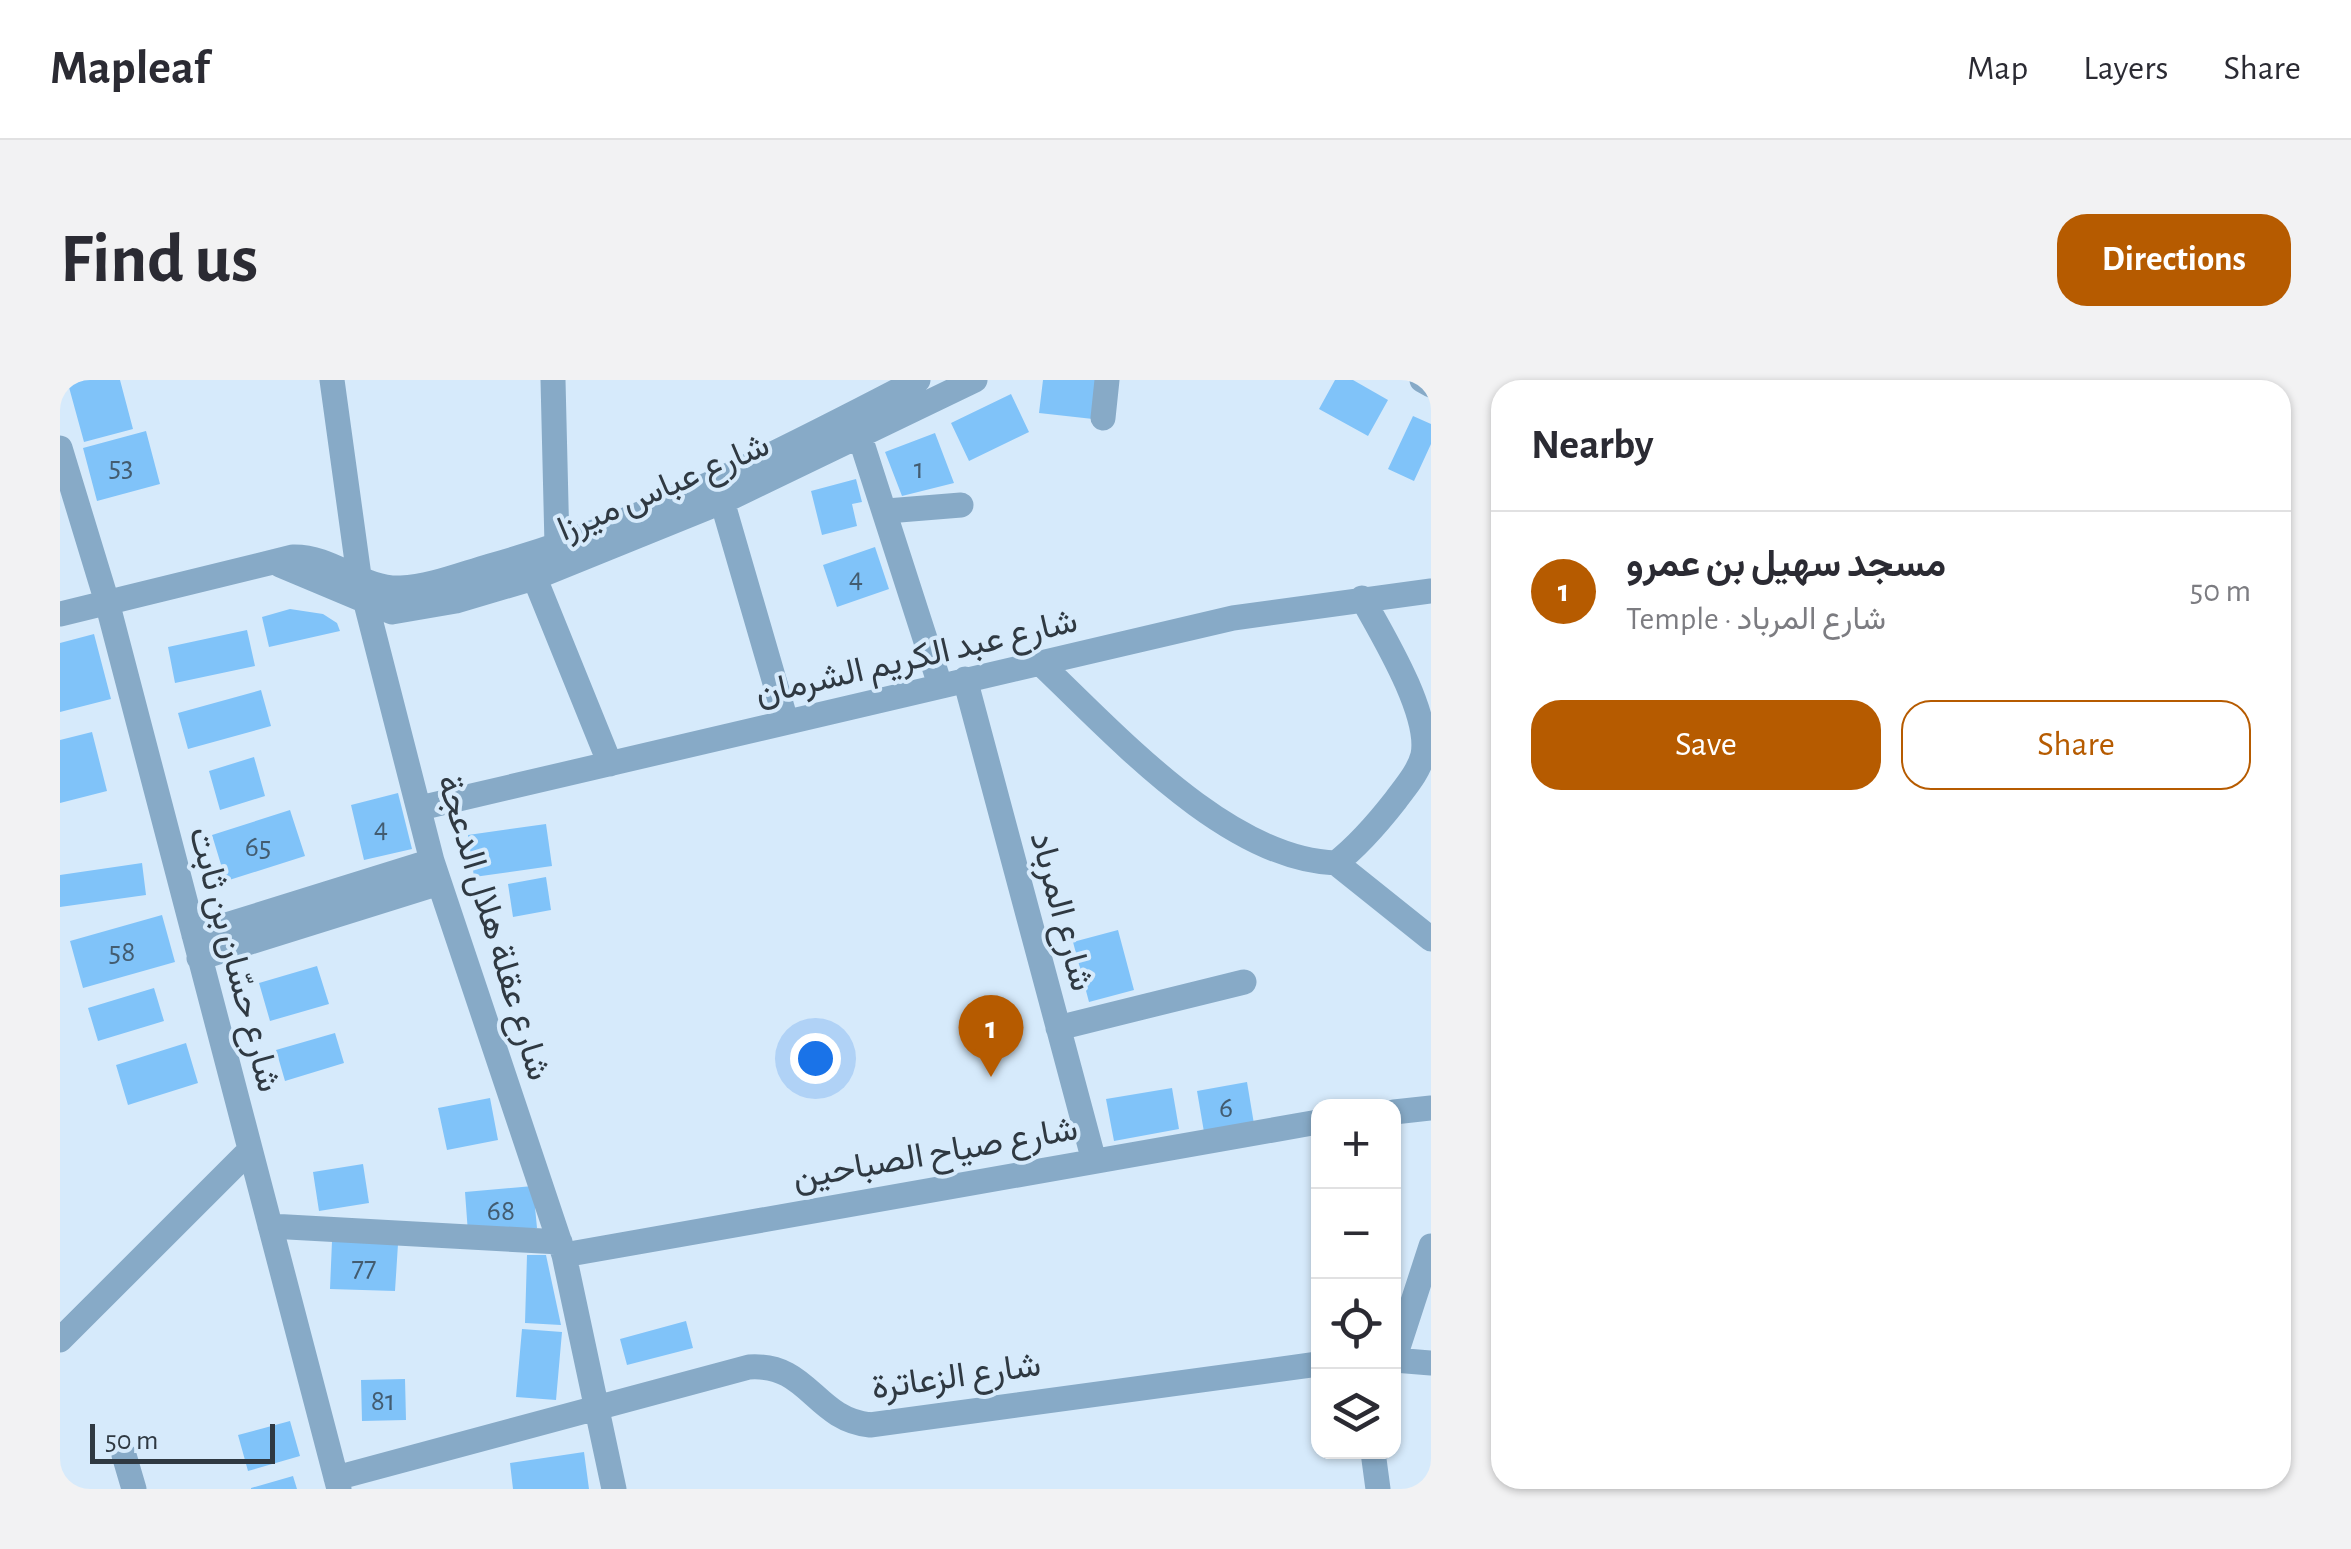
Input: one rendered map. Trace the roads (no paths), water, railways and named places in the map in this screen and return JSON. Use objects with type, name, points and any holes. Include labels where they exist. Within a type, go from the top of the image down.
[{"type":"street","name":"شارع عقلة هلال الدعجة","points":[[332,380],[359,576],[436,872],[562,1249],[614,1489]]},
{"type":"street","points":[[553,380],[557,545]]},
{"type":"street","name":"شارع عباس ميرزا","points":[[275,564],[308,574],[392,612],[419,610],[860,438],[975,380]]},
{"type":"street","points":[[1103,418],[1108,380]]},
{"type":"street","points":[[1422,380],[1431,386]]},
{"type":"street","name":"شارع عباس ميرزا","points":[[60,614],[312,556],[384,587],[412,587],[530,567],[557,545],[720,491],[916,381]]},
{"type":"street","name":"شارع المرباد","points":[[860,438],[952,682],[1058,1028],[1094,1161]]},
{"type":"street","name":"شارع حسّان بن ثابت","points":[[60,448],[107,602],[338,1483]]},
{"type":"street","points":[[720,491],[786,721]]},
{"type":"street","points":[[887,511],[960,505]]},
{"type":"street","points":[[530,567],[610,764]]},
{"type":"street","name":"شارع عبد الكريم الشرمان","points":[[420,808],[1233,618],[1431,591]]},
{"type":"street","points":[[1336,863],[1423,781],[1426,733],[1418,708],[1362,598]]},
{"type":"street","points":[[1040,663],[1203,807],[1271,850],[1336,863],[1431,939]]},
{"type":"street","points":[[196,947],[436,872]]},
{"type":"street","points":[[1058,1028],[1244,982]]},
{"type":"street","points":[[1401,1111],[1431,1108]]},
{"type":"street","name":"شارع صياح الصباحين","points":[[270,1226],[562,1249],[1311,1123]]},
{"type":"street","points":[[60,1340],[250,1150]]},
{"type":"street","points":[[1401,1338],[1431,1246]]},
{"type":"street","points":[[1401,1361],[1431,1363]]},
{"type":"street","name":"شارع الزعاترة","points":[[338,1483],[749,1366],[772,1366],[796,1376],[849,1422],[870,1425],[1311,1365]]},
{"type":"street","points":[[124,1455],[134,1489]]},
{"type":"street","points":[[1374,1459],[1378,1489]]},
{"type":"place","name":"مسجد سهيل بن عمرو","points":[[991,1077]]}]
